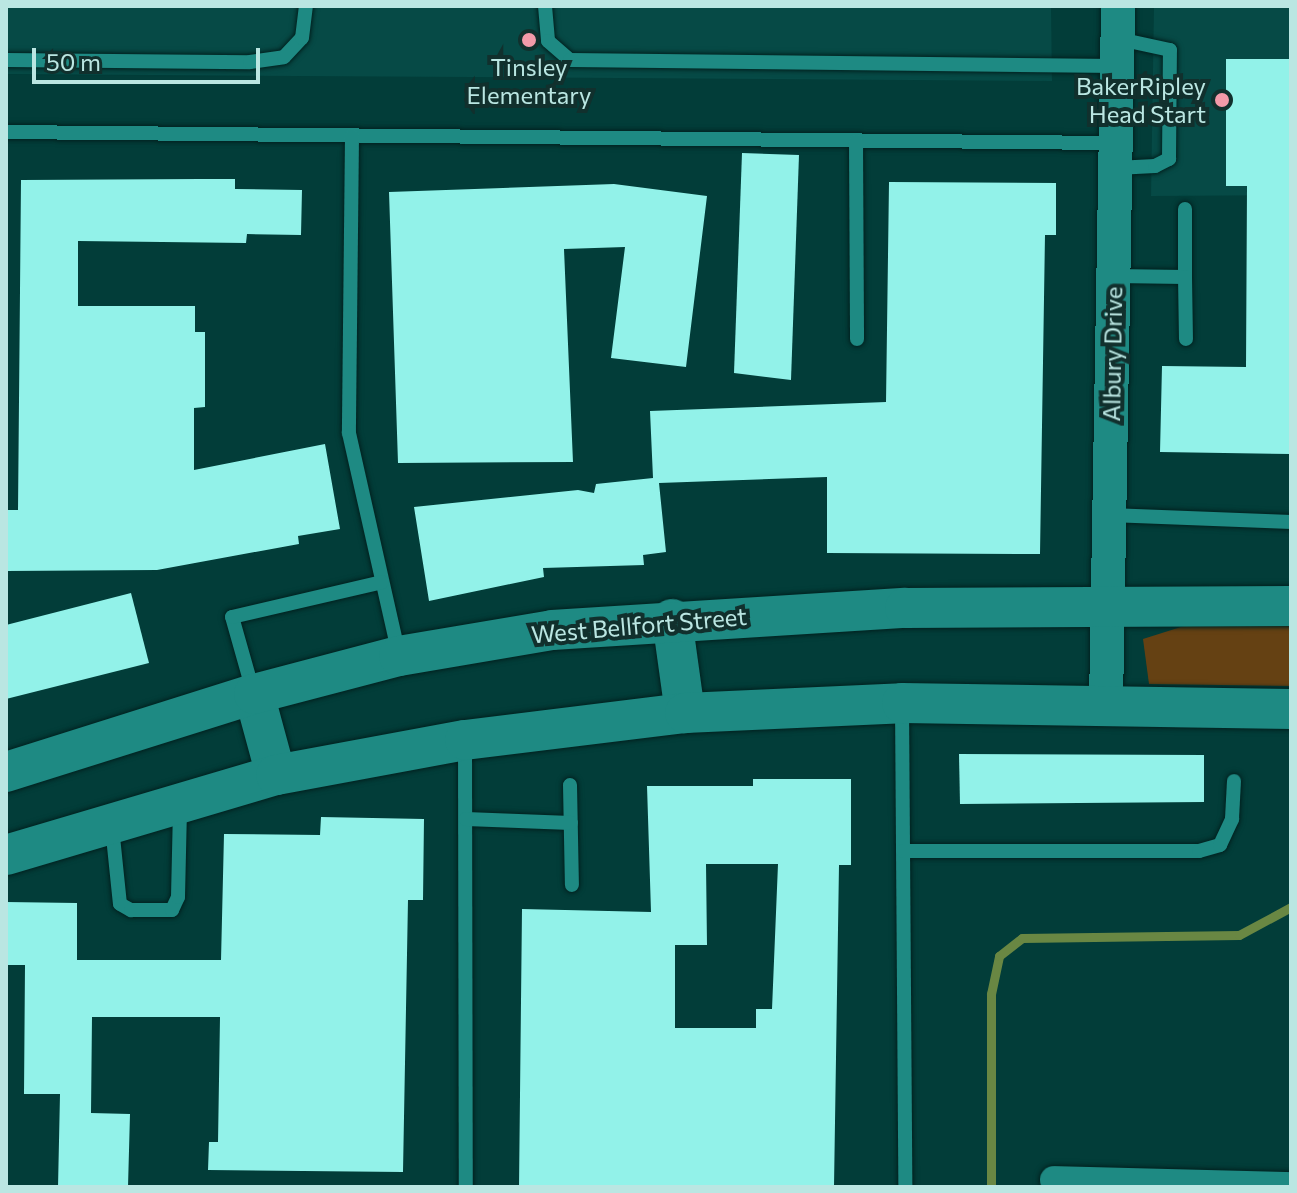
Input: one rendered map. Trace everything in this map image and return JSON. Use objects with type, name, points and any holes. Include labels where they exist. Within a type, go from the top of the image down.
[{"type":"main road","name":"West Bellfort Street","points":[[6,772],[254,694],[399,656],[552,630],[672,619],[1107,603],[1291,606]]},
{"type":"main road","points":[[672,619],[685,713]]},
{"type":"main road","points":[[254,694],[276,775]]},
{"type":"main road","points":[[6,855],[276,775],[465,740],[685,713],[902,703],[1106,703],[1291,709]]},
{"type":"street","name":"Albury Drive","points":[[1106,703],[1118,37]]},
{"type":"street","points":[[1054,1180],[1291,1186]]},
{"type":"lane","points":[[6,60],[207,61],[284,57],[302,38],[306,6]]},
{"type":"lane","points":[[6,132],[856,141],[1116,156],[1155,166],[1169,159],[1170,50],[1118,37],[570,60],[548,41],[545,6]]},
{"type":"lane","points":[[352,136],[349,433],[399,656]]},
{"type":"lane","points":[[856,141],[857,339]]},
{"type":"lane","points":[[1185,209],[1186,339]]},
{"type":"lane","points":[[1114,276],[1185,277]]},
{"type":"lane","points":[[1109,515],[1291,522]]},
{"type":"lane","points":[[254,694],[232,617],[382,582]]},
{"type":"lane","points":[[902,703],[905,1187]]},
{"type":"lane","points":[[465,740],[466,1187]]},
{"type":"lane","points":[[903,851],[1199,851],[1220,845],[1232,819],[1234,781]]},
{"type":"lane","points":[[570,785],[572,885]]},
{"type":"lane","points":[[112,823],[120,904],[131,910],[172,910],[178,897],[180,804]]},
{"type":"lane","points":[[466,819],[571,823]]},
{"type":"shaded area","name":"Tinsley Elementary","points":[[6,6],[1051,6],[1052,81],[6,74]]},
{"type":"shaded area","name":"BakerRipley Head Start","points":[[1154,6],[1291,6],[1291,195],[1151,196]]},
{"type":"shaded area","points":[[1184,626],[1291,626],[1291,686],[1149,684],[1143,639]]},
{"type":"building","points":[[1226,59],[1291,59],[1291,454],[1160,452],[1162,366],[1246,367],[1247,186],[1226,186]]},
{"type":"building","points":[[742,153],[799,155],[791,380],[734,373]]},
{"type":"building","points":[[235,179],[235,189],[302,190],[301,235],[247,234],[246,243],[78,241],[78,306],[195,306],[195,332],[205,332],[205,407],[194,408],[194,470],[325,444],[340,529],[298,536],[299,544],[157,570],[6,571],[6,510],[18,510],[21,180]]},
{"type":"building","points":[[889,182],[1056,183],[1056,235],[1045,235],[1040,554],[827,553],[827,477],[659,483],[666,552],[643,555],[644,565],[543,568],[544,577],[429,601],[414,507],[578,490],[594,493],[596,484],[653,478],[650,411],[886,402]]},
{"type":"building","points":[[614,184],[707,196],[686,367],[611,358],[625,247],[564,249],[573,462],[398,463],[389,192]]},
{"type":"building","points":[[131,593],[149,663],[6,699],[6,625]]},
{"type":"building","points":[[959,754],[1204,755],[1204,802],[960,804]]},
{"type":"building","points":[[753,779],[851,779],[851,865],[839,865],[834,1187],[519,1187],[522,909],[651,912],[647,786],[753,786]],"holes":[[[706,864],[778,864],[772,1009],[756,1009],[756,1028],[675,1028],[675,945],[707,945]]]},
{"type":"building","points":[[321,817],[424,819],[423,900],[408,900],[403,1172],[208,1170],[209,1142],[218,1142],[220,1017],[92,1017],[91,1113],[130,1114],[128,1187],[58,1187],[60,1094],[24,1094],[25,965],[6,965],[6,902],[77,903],[77,960],[221,960],[224,834],[320,835]]},
{"type":"waterway","points":[[991,1187],[991,994],[999,956],[1022,938],[1239,935],[1291,907]]},
{"type":"place","name":"Tinsley Elementary","points":[[529,40]]},
{"type":"place","name":"BakerRipley Head Start","points":[[1222,100]]}]
